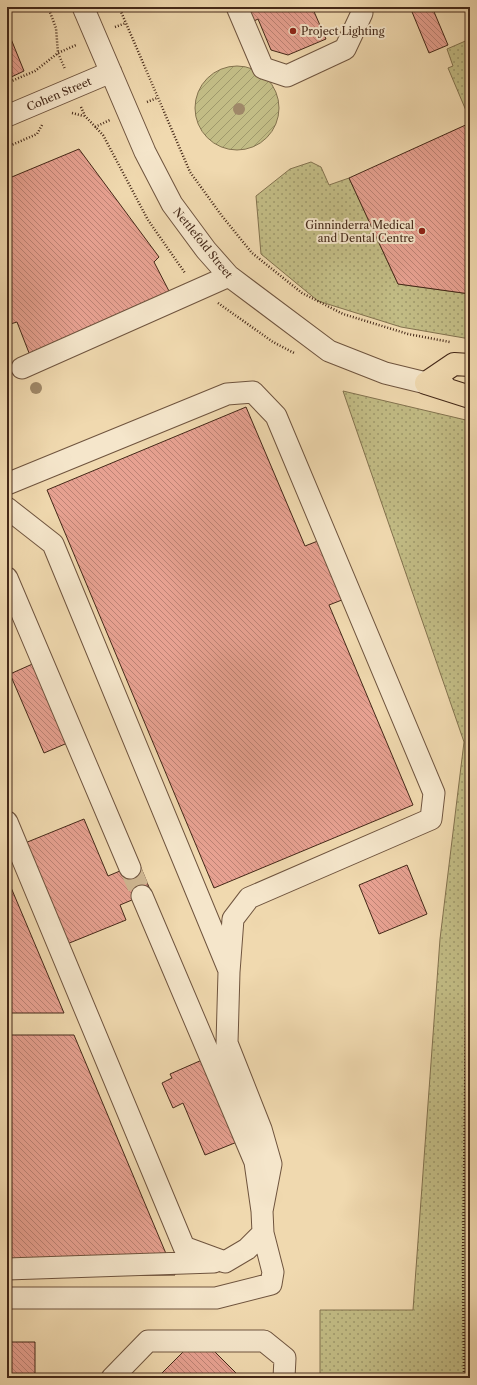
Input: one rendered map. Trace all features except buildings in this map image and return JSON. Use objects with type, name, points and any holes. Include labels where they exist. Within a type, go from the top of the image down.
[{"type":"main road","points":[[426,383],[454,364],[470,365]]},
{"type":"main road","points":[[426,383],[470,397]]},
{"type":"street","name":"Nettlefold Street","points":[[83,7],[145,152],[172,204],[206,250],[229,276],[288,323],[329,351],[385,373],[426,383],[470,389]]},
{"type":"street","points":[[237,7],[263,68],[287,76],[345,49],[362,13],[360,7]]},
{"type":"street","name":"Cohen Street","points":[[7,116],[111,72]]},
{"type":"street","points":[[22,368],[229,276]]},
{"type":"street","points":[[7,484],[227,394],[253,392],[276,416],[434,793],[431,819],[249,898],[233,919],[229,972],[227,1043],[261,1129],[270,1164],[262,1211]]},
{"type":"street","points":[[7,508],[53,544],[229,972]]},
{"type":"street","points":[[7,578],[130,868]]},
{"type":"street","points":[[7,822],[184,1247],[224,1262]]},
{"type":"street","points":[[7,1298],[216,1298],[271,1284],[273,1272],[263,1233],[262,1211],[255,1162],[142,896]]},
{"type":"street","points":[[7,1269],[224,1262],[247,1249],[263,1233]]},
{"type":"street","points":[[112,1378],[148,1341],[264,1341],[285,1358],[284,1378]]},
{"type":"path","points":[[7,83],[34,72],[58,53],[56,28],[48,7]]},
{"type":"path","points":[[119,7],[190,172],[222,216],[252,253],[302,293],[343,314],[408,334],[454,343]]},
{"type":"path","points":[[69,112],[85,116]]},
{"type":"path","points":[[7,147],[36,134],[44,123]]},
{"type":"path","points":[[464,1378],[464,1189],[467,933],[470,902]]},
{"type":"shaded area","points":[[470,39],[470,120],[448,68],[453,66],[447,49]]},
{"type":"shaded area","points":[[237,66],[253,69],[267,78],[276,92],[279,108],[276,124],[267,138],[253,147],[237,150],[221,147],[207,138],[198,124],[195,108],[198,92],[207,78],[221,69]]},
{"type":"shaded area","points":[[311,162],[321,167],[329,185],[349,178],[398,284],[470,294],[470,339],[401,327],[318,301],[261,254],[256,196],[290,169]]},
{"type":"shaded area","points":[[343,391],[470,421],[470,1378],[320,1378],[320,1310],[413,1310],[440,939],[464,742]]},
{"type":"tunnel","points":[[130,868],[142,896]]},
{"type":"place","name":"Project Lighting","points":[[293,31]]},
{"type":"place","name":"Ginninderra Medical and Dental Centre","points":[[422,231]]}]
